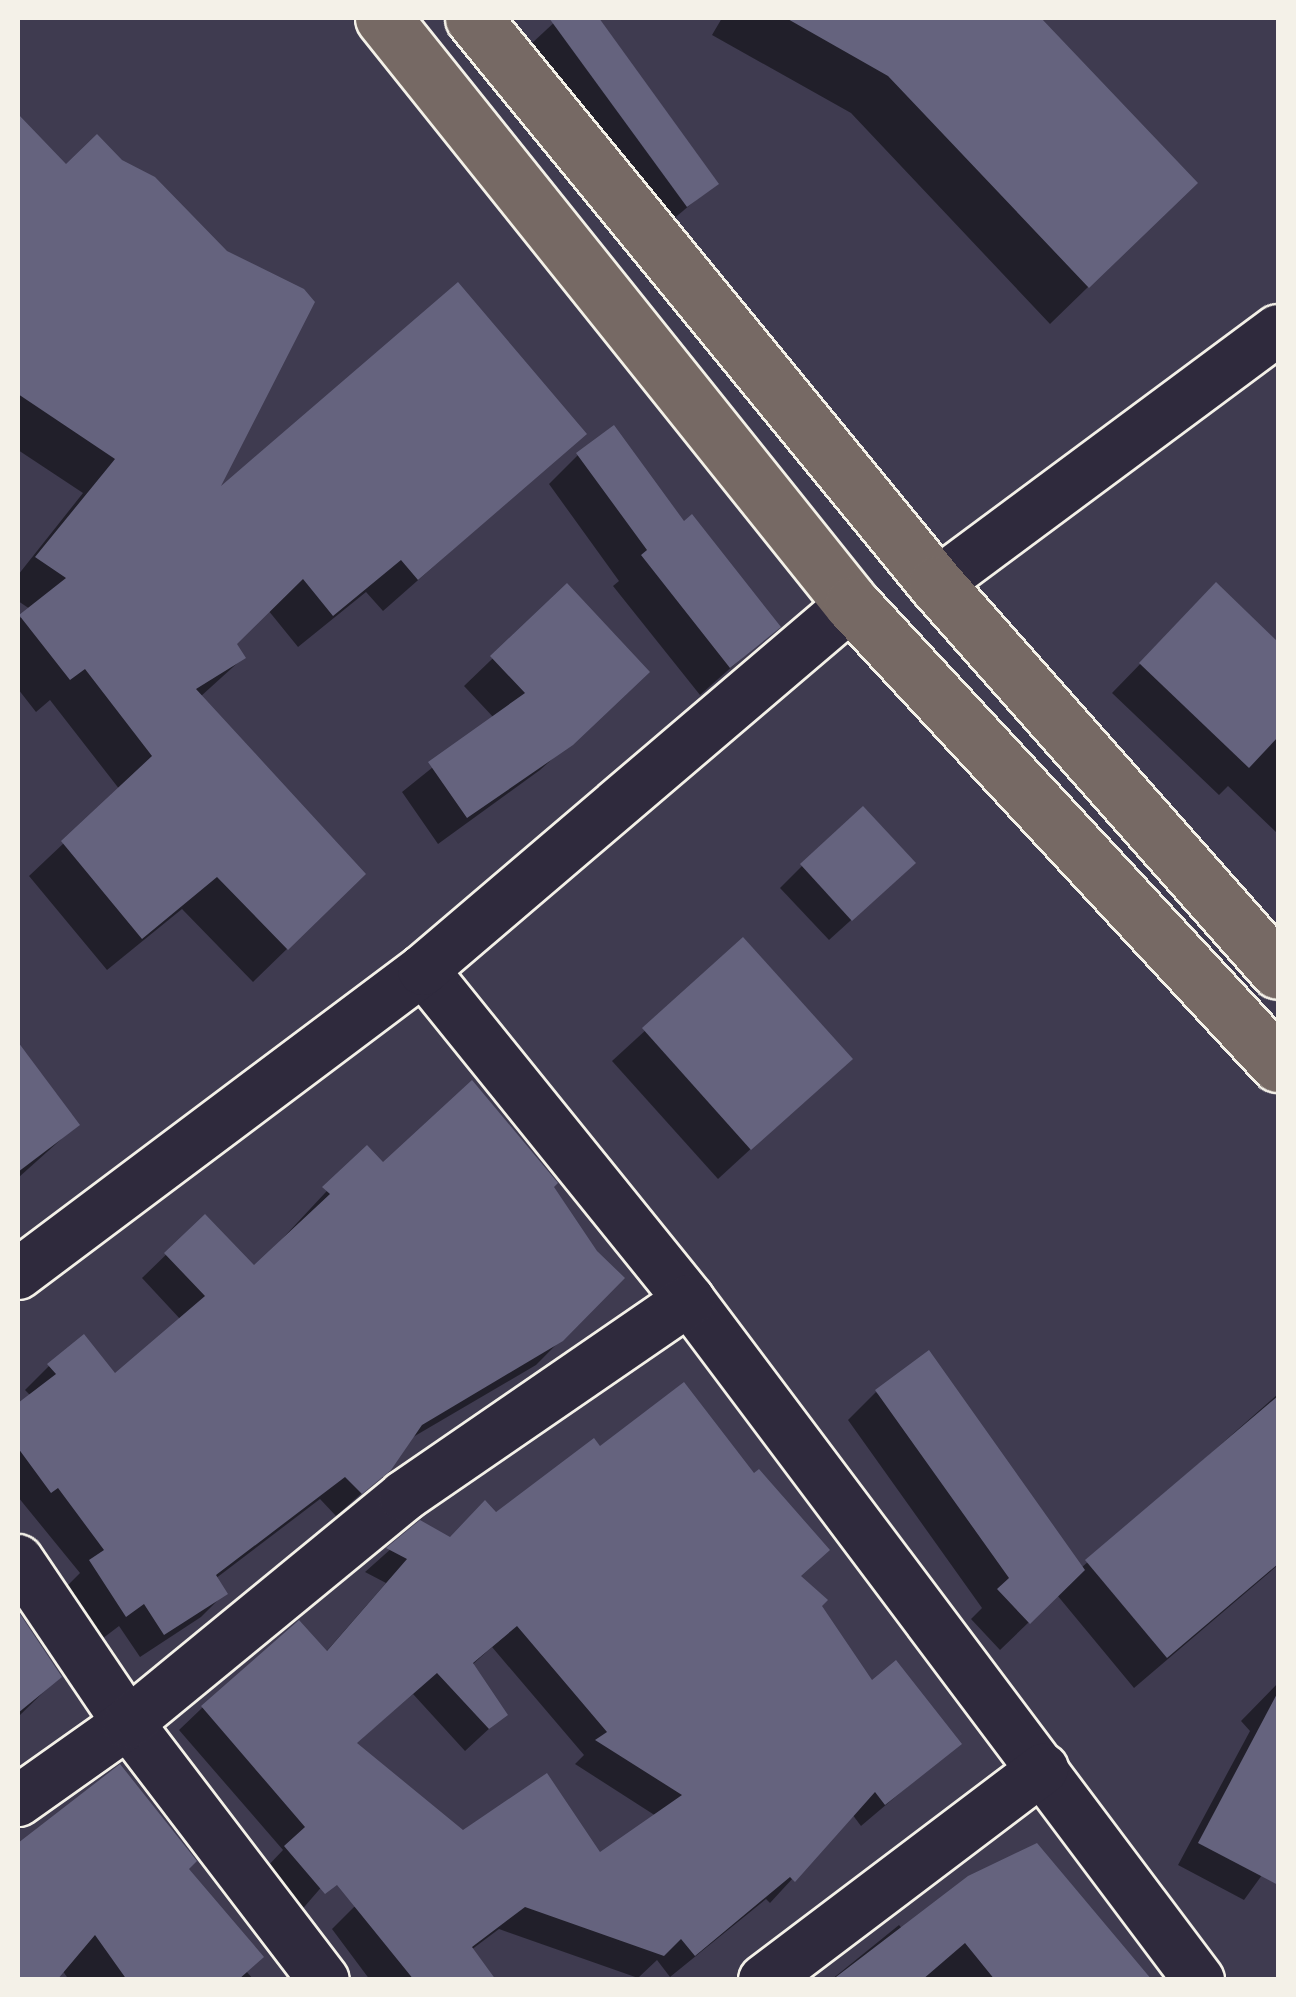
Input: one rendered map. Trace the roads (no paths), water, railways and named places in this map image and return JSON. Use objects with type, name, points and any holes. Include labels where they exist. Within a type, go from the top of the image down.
[{"type":"main road","points":[[383,18],[852,604],[1278,1064]]},
{"type":"main road","points":[[473,18],[936,584],[1278,972]]},
{"type":"street","points":[[936,584],[1278,330]]},
{"type":"street","points":[[18,1274],[424,970],[852,604]]},
{"type":"street","points":[[424,970],[689,1300],[1198,1980]]},
{"type":"street","points":[[18,1801],[128,1722],[404,1496],[689,1300]]},
{"type":"street","points":[[18,1560],[128,1722],[324,1980]]},
{"type":"street","points":[[764,1980],[1043,1769]]}]
